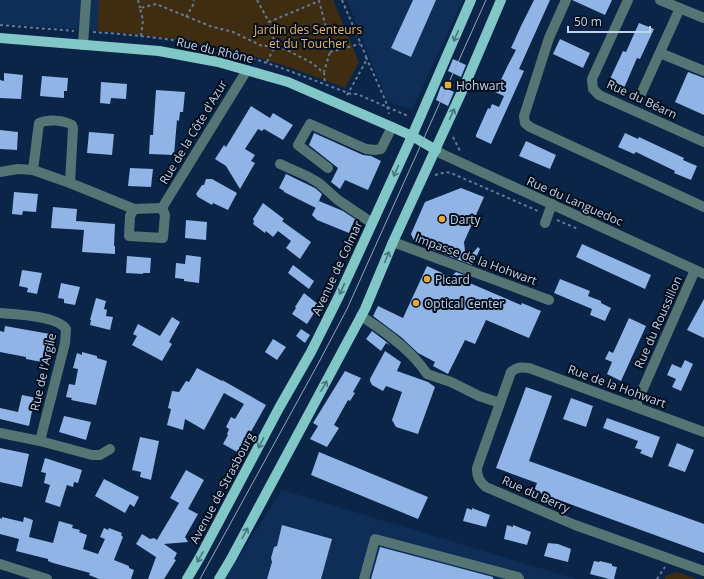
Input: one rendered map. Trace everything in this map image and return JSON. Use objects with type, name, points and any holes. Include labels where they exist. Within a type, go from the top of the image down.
[{"type":"main road","name":"Avenue de Colmar","points":[[279,408],[311,352],[339,296],[412,136],[471,0]]},
{"type":"main road","points":[[219,579],[304,420],[334,369],[361,316],[393,242],[436,150],[501,0]]},
{"type":"main road","name":"Rue du Rhône","points":[[0,38],[159,51],[218,62],[288,82],[342,104],[412,136]]},
{"type":"main road","points":[[412,136],[436,150]]},
{"type":"main road","name":"Avenue de Strasbourg","points":[[186,579],[200,557],[279,408]]},
{"type":"street","points":[[83,45],[86,0]]},
{"type":"street","points":[[566,0],[547,45],[524,116],[526,123],[530,128],[704,207]]},
{"type":"street","name":"Rue du Béarn","points":[[628,0],[592,79],[593,89],[599,95],[704,142]]},
{"type":"street","points":[[660,0],[704,18]]},
{"type":"street","points":[[641,94],[680,8]]},
{"type":"street","points":[[660,53],[704,71]]},
{"type":"street","name":"Rue de la Côte d'Azur","points":[[162,208],[247,70]]},
{"type":"street","points":[[33,170],[39,123],[44,121],[68,122],[73,128],[70,183]]},
{"type":"street","points":[[328,168],[298,145],[310,124],[366,149],[375,150],[381,149],[392,127]]},
{"type":"street","name":"Rue du Languedoc","points":[[436,150],[456,161],[699,272]]},
{"type":"street","points":[[280,164],[319,183],[338,200],[372,223]]},
{"type":"street","points":[[0,172],[18,169],[33,170],[70,183],[134,209],[162,208],[165,215],[163,238],[129,236],[130,216],[134,209]]},
{"type":"street","points":[[544,223],[552,204]]},
{"type":"street","name":"Impasse de la Hohwart","points":[[393,242],[549,300]]},
{"type":"street","name":"Rue du Roussillon","points":[[635,407],[699,272]]},
{"type":"street","name":"Rue de l'Argile","points":[[0,313],[30,316],[49,320],[61,324],[66,329],[65,343],[40,441]]},
{"type":"street","points":[[361,316],[402,347],[422,366],[426,374],[451,382],[479,396],[500,403]]},
{"type":"street","name":"Rue de la Hohwart","points":[[521,367],[529,368],[704,432]]},
{"type":"street","name":"Rue du Berry","points":[[521,367],[511,372],[477,468],[479,482],[486,487],[575,526],[704,571]]},
{"type":"street","points":[[0,433],[40,441],[92,455],[100,455],[110,449]]},
{"type":"street","points":[[364,579],[375,539],[518,577],[519,579]]},
{"type":"street","points":[[0,564],[47,579]]},
{"type":"path","points":[[138,0],[143,20],[141,36]]},
{"type":"path","points":[[186,16],[193,5],[194,0]]},
{"type":"path","points":[[257,0],[269,22],[275,46],[267,62]]},
{"type":"path","points":[[269,22],[319,0],[327,31],[330,52],[324,73],[326,84]]},
{"type":"path","points":[[342,0],[386,102],[392,127]]},
{"type":"path","points":[[140,8],[156,4],[210,26],[233,32],[262,46],[275,46],[287,50],[312,63],[324,73]]},
{"type":"path","points":[[330,52],[360,44]]},
{"type":"path","points":[[342,104],[365,63],[366,56]]},
{"type":"path","points":[[449,135],[453,137],[460,152]]},
{"type":"path","points":[[426,171],[436,176],[446,172],[450,173]]},
{"type":"path","points":[[657,579],[670,559]]},
{"type":"shaded area","points":[[0,0],[99,0],[97,31],[0,24]]},
{"type":"shaded area","points":[[347,0],[463,0],[412,110],[387,101]]},
{"type":"shaded area","points":[[282,490],[576,579],[225,579]]},
{"type":"green space","name":"Jardin des Senteurs et du Toucher","points":[[99,0],[333,0],[359,62],[345,88],[279,64],[229,50],[198,43],[97,31]]},
{"type":"green space","points":[[677,572],[697,579],[665,579],[665,576]]},
{"type":"building","points":[[413,0],[436,0],[411,57],[391,48]]},
{"type":"building","points":[[534,0],[550,0],[519,69],[524,71],[491,144],[476,137],[476,135],[488,108],[490,109],[492,104],[499,107],[504,96],[495,92],[516,50],[511,48]]},
{"type":"building","points":[[572,0],[612,0],[605,15]]},
{"type":"building","points":[[639,23],[654,29],[640,59],[637,58],[624,88],[609,81],[623,51],[626,52]]},
{"type":"building","points":[[560,39],[590,53],[583,68],[553,54]]},
{"type":"building","points":[[453,59],[466,65],[461,77],[448,71]]},
{"type":"building","points":[[688,72],[704,78],[704,115],[675,102]]},
{"type":"building","points":[[4,73],[23,75],[21,99],[0,98],[0,80],[4,81]]},
{"type":"building","points":[[42,76],[68,78],[67,91],[64,91],[64,98],[40,96]]},
{"type":"building","points":[[101,82],[127,84],[126,99],[111,98],[110,104],[100,103]]},
{"type":"building","points":[[441,86],[454,92],[448,106],[436,100]]},
{"type":"building","points":[[156,90],[185,92],[183,112],[180,112],[179,121],[177,120],[174,155],[149,154],[150,135],[153,135]]},
{"type":"building","points":[[251,106],[270,118],[273,113],[293,125],[283,140],[264,129],[262,131],[258,129],[245,149],[255,155],[251,161],[255,163],[240,189],[226,166],[215,159],[224,145],[226,147]]},
{"type":"building","points":[[0,130],[18,132],[17,150],[0,149]]},
{"type":"building","points":[[89,132],[114,134],[112,155],[87,153]]},
{"type":"building","points":[[314,133],[363,155],[371,156],[381,161],[368,190],[345,180],[340,189],[331,182],[338,168],[309,145]]},
{"type":"building","points":[[625,133],[638,139],[639,137],[684,158],[683,160],[697,166],[691,180],[674,173],[675,171],[636,152],[634,154],[618,147]]},
{"type":"building","points":[[526,141],[556,155],[550,169],[519,156]]},
{"type":"building","points":[[130,168],[153,169],[151,187],[128,186]]},
{"type":"building","points":[[286,174],[315,188],[322,194],[316,208],[279,188]]},
{"type":"building","points":[[206,179],[212,179],[237,193],[228,210],[213,203],[212,205],[198,197],[196,194],[202,185],[204,185]]},
{"type":"building","points":[[461,188],[484,197],[464,242],[465,251],[472,254],[478,247],[480,249],[472,265],[415,243],[411,234],[425,202]]},
{"type":"building","points":[[14,192],[38,194],[36,212],[23,211],[22,215],[12,214]]},
{"type":"building","points":[[319,201],[343,211],[355,219],[349,233],[317,220],[312,215]]},
{"type":"building","points":[[263,203],[284,219],[282,221],[311,242],[300,259],[286,248],[291,241],[278,231],[273,237],[266,231],[265,233],[253,224],[253,219]]},
{"type":"building","points":[[53,207],[77,209],[76,221],[115,224],[115,254],[82,252],[84,230],[51,228]]},
{"type":"building","points":[[186,220],[207,222],[206,240],[185,238]]},
{"type":"building","points":[[582,244],[651,275],[645,289],[576,257]]},
{"type":"building","points":[[186,255],[201,257],[199,283],[175,278],[176,263],[185,264]]},
{"type":"building","points":[[127,256],[151,258],[150,273],[126,273]]},
{"type":"building","points":[[293,265],[314,281],[309,289],[288,273]]},
{"type":"building","points":[[427,266],[451,277],[456,272],[467,276],[465,281],[521,305],[522,303],[541,311],[529,338],[486,320],[475,344],[465,340],[448,374],[433,366],[435,362],[418,353],[401,337],[373,316],[378,306],[403,318]]},
{"type":"building","points":[[22,270],[42,273],[37,294],[27,292],[28,288],[19,286]]},
{"type":"building","points":[[560,279],[590,291],[588,296],[601,301],[601,303],[611,308],[605,321],[590,315],[592,309],[554,293]]},
{"type":"building","points":[[61,283],[80,287],[75,305],[64,303],[64,299],[58,298]]},
{"type":"building","points":[[304,293],[319,305],[315,309],[316,310],[307,324],[292,314]]},
{"type":"building","points":[[96,298],[106,301],[104,309],[107,310],[106,316],[113,317],[110,330],[90,325]]},
{"type":"building","points":[[704,299],[704,338],[687,330]]},
{"type":"building","points":[[172,317],[180,322],[169,342],[172,344],[162,361],[132,345],[137,336],[133,334],[138,324],[160,336]]},
{"type":"building","points":[[629,318],[646,326],[621,381],[607,374],[612,362],[605,359],[609,351],[613,353]]},
{"type":"building","points":[[5,326],[50,334],[47,352],[44,352],[42,362],[0,352],[0,331],[4,332]]},
{"type":"building","points":[[301,329],[310,335],[305,343],[296,336]]},
{"type":"building","points":[[372,331],[390,345],[386,343],[381,351],[366,339]]},
{"type":"building","points":[[273,339],[286,347],[277,360],[265,352]]},
{"type":"building","points":[[385,351],[401,362],[397,371],[428,382],[435,387],[418,434],[396,427],[392,420],[402,392],[386,386],[383,391],[372,385],[370,381]]},
{"type":"building","points":[[82,352],[97,356],[97,358],[107,361],[96,405],[71,400],[72,398],[66,397],[69,384],[75,385],[78,369],[73,368],[77,353],[82,355]]},
{"type":"building","points":[[685,360],[693,364],[681,391],[672,387],[676,379],[667,375],[672,364],[681,368]]},
{"type":"building","points":[[197,368],[222,380],[266,405],[239,453],[223,444],[228,435],[229,429],[226,427],[231,417],[235,419],[244,404],[224,393],[204,430],[185,419],[183,430],[167,425],[171,409],[168,408],[172,391],[179,392],[186,381],[189,382]]},
{"type":"building","points":[[345,371],[361,378],[353,392],[355,393],[350,401],[348,400],[334,425],[339,428],[327,447],[310,439],[318,426],[313,423]]},
{"type":"building","points":[[526,387],[552,396],[529,461],[704,524],[704,553],[534,491],[537,483],[496,468]]},
{"type":"building","points":[[22,395],[37,398],[34,411],[32,411],[29,426],[0,419],[0,408],[18,412]]},
{"type":"building","points":[[571,398],[593,406],[586,427],[563,419]]},
{"type":"building","points":[[64,416],[91,422],[86,440],[59,432]]},
{"type":"building","points":[[607,418],[660,437],[652,458],[640,453],[642,450],[635,448],[638,441],[603,428]]},
{"type":"building","points":[[140,437],[159,441],[151,480],[140,477],[141,472],[132,470]]},
{"type":"building","points":[[677,443],[694,450],[685,472],[668,466]]},
{"type":"building","points":[[0,448],[29,454],[22,487],[0,482]]},
{"type":"building","points":[[319,452],[428,497],[418,519],[311,475]]},
{"type":"building","points":[[45,458],[82,470],[78,483],[74,482],[73,487],[67,485],[60,507],[45,502],[50,485],[44,483],[46,473],[41,472]]},
{"type":"building","points":[[186,470],[204,480],[188,509],[198,514],[185,537],[188,542],[164,544],[177,553],[174,559],[176,560],[164,579],[148,579],[156,557],[136,544],[142,534],[150,539],[154,538],[157,540],[179,503],[170,498]]},
{"type":"building","points":[[104,479],[139,497],[134,507],[130,504],[125,513],[95,496]]},
{"type":"building","points":[[467,508],[472,510],[472,508],[490,515],[486,527],[463,521]]},
{"type":"building","points":[[2,517],[23,522],[24,517],[33,520],[29,537],[53,543],[59,521],[73,525],[72,528],[80,530],[79,532],[87,535],[83,549],[98,554],[105,539],[100,537],[104,528],[108,530],[109,528],[122,533],[121,535],[123,537],[114,560],[129,566],[129,568],[134,570],[131,579],[99,579],[89,575],[90,573],[53,563],[48,561],[48,559],[16,551],[19,539],[0,534],[0,518],[2,519]]},
{"type":"building","points":[[282,525],[332,539],[321,579],[267,579],[272,562],[271,558],[274,547],[277,546]]},
{"type":"building","points":[[507,525],[513,527],[513,525],[531,532],[527,545],[504,539]]},
{"type":"building","points":[[548,543],[558,544],[571,549],[568,562],[544,556]]},
{"type":"building","points":[[380,547],[493,577],[493,579],[371,579]]},
{"type":"building","points":[[594,561],[612,564],[612,566],[617,567],[614,579],[590,574]]},
{"type":"tram line","points":[[200,579],[347,309],[486,0]]},
{"type":"place","name":"Hohwart","points":[[448,85]]},
{"type":"place","name":"Darty","points":[[442,219]]},
{"type":"place","name":"Picard","points":[[427,279]]},
{"type":"place","name":"Optical Center","points":[[416,303]]}]
